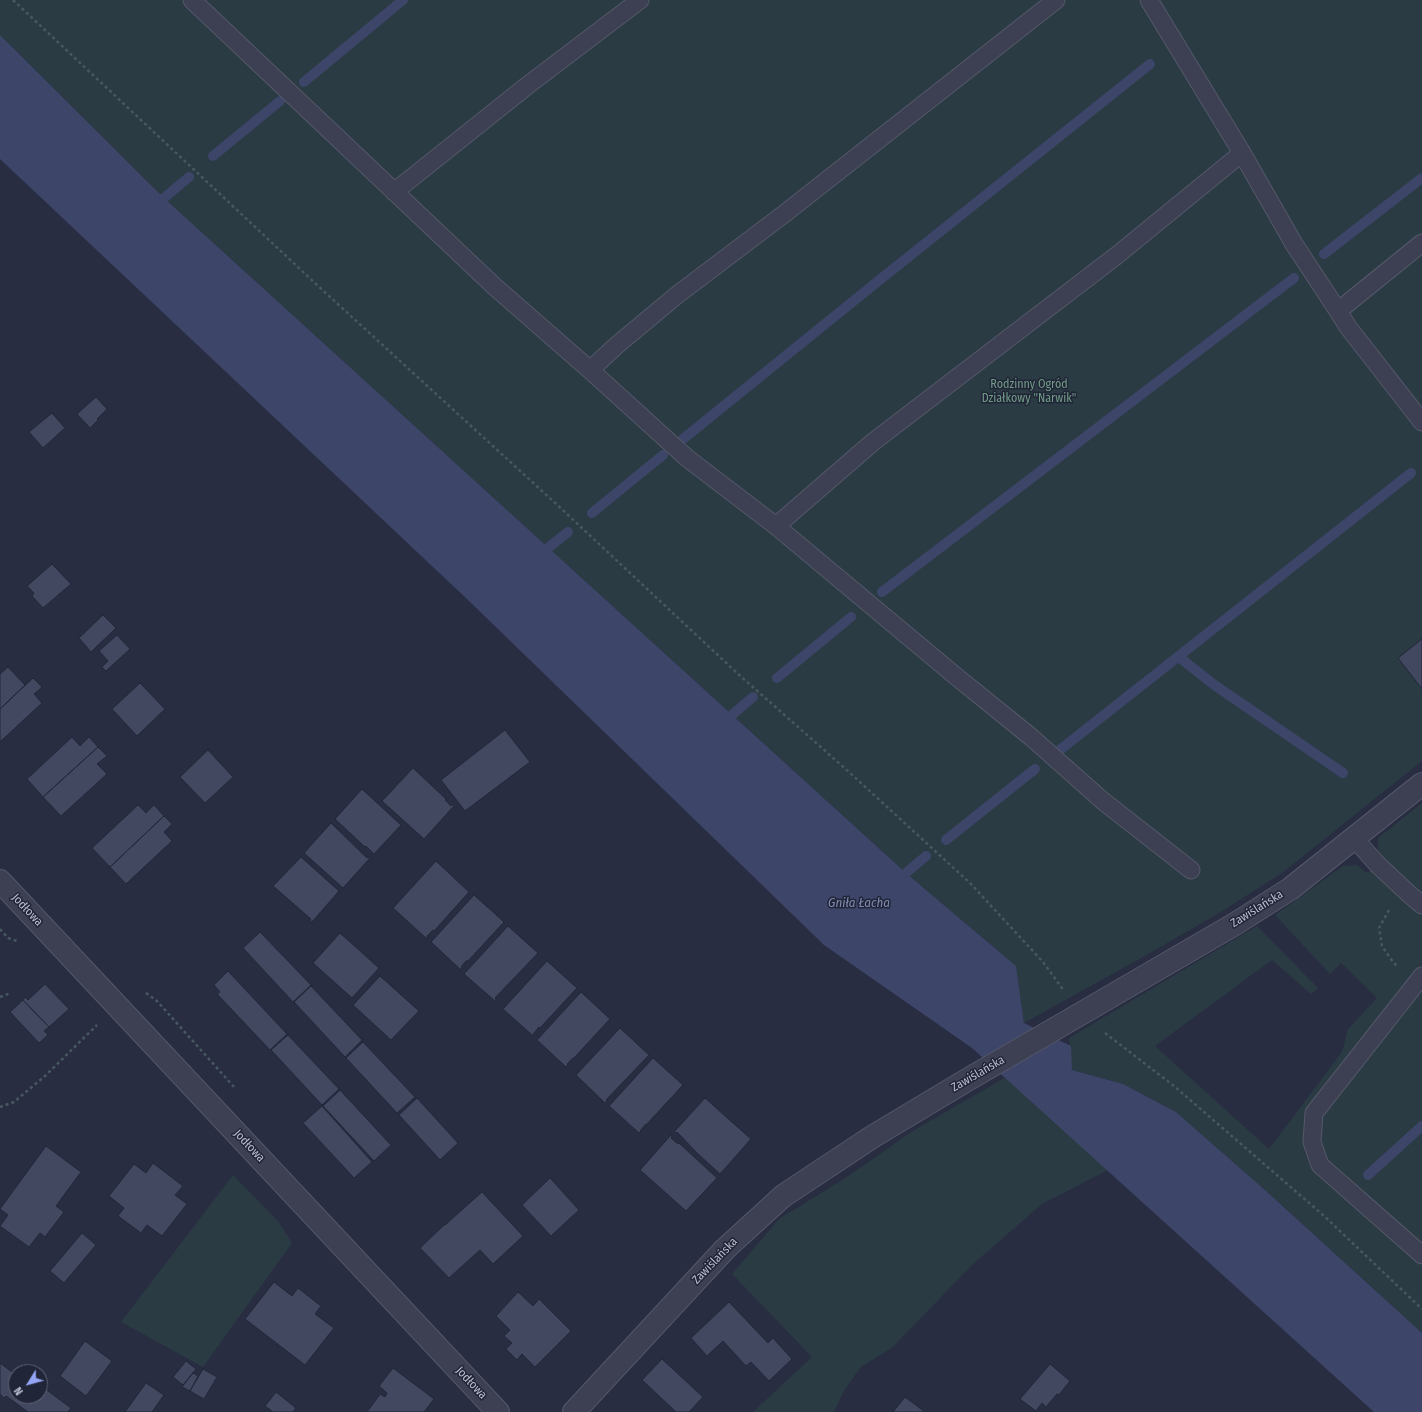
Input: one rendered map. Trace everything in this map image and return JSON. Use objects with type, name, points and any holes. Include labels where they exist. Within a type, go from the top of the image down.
[{"type":"street","name":"Zawiślańska","points":[[574,1412],[725,1249],[782,1196],[872,1137],[1235,924],[1290,889],[1422,784]]},
{"type":"street","name":"Jodłowa","points":[[0,881],[498,1412]]},
{"type":"lane","points":[[192,0],[494,286],[687,458],[776,526],[1031,737],[1103,801],[1191,870]]},
{"type":"lane","points":[[394,192],[528,85],[640,0]]},
{"type":"lane","points":[[590,370],[617,345],[677,295],[790,209],[1056,0]]},
{"type":"lane","points":[[1149,0],[1242,153],[1294,244],[1348,327],[1422,422]]},
{"type":"lane","points":[[776,526],[873,442],[1116,256],[1242,153]]},
{"type":"lane","points":[[1338,311],[1422,243]]},
{"type":"lane","points":[[1354,838],[1377,864],[1416,900]]},
{"type":"lane","points":[[1420,979],[1314,1113],[1312,1142],[1320,1165],[1422,1255]]},
{"type":"path","points":[[13,0],[316,285],[553,501],[737,672],[970,883],[1044,962],[1080,1014],[1186,1097],[1323,1215],[1422,1309]]},
{"type":"path","points":[[1416,900],[1394,903],[1379,928],[1382,946],[1393,962],[1420,979]]},
{"type":"path","points":[[0,997],[11,993]]},
{"type":"path","points":[[0,1107],[14,1102],[45,1076],[98,1024]]},
{"type":"green space","name":"Rodzinny Ogród Działkowy \"Narwik\"","points":[[0,0],[1422,0],[1422,761],[1282,873],[1221,912],[1024,1023],[1016,966],[906,873],[164,198],[0,35]]},
{"type":"green space","points":[[1422,803],[1422,1333],[1265,1190],[1176,1112],[1123,1084],[1072,1070],[1069,1038],[1257,926],[1318,988],[1311,994],[1272,960],[1155,1046],[1269,1149],[1342,1052],[1348,1029],[1377,998],[1341,963],[1330,974],[1275,915],[1343,866],[1357,865],[1367,873],[1383,860],[1378,850],[1378,838]]},
{"type":"green space","points":[[1006,1077],[1108,1170],[1042,1204],[972,1265],[893,1347],[861,1367],[845,1389],[834,1412],[753,1412],[812,1357],[732,1274],[779,1219],[847,1177],[911,1132]]},
{"type":"green space","points":[[233,1175],[278,1221],[292,1243],[203,1367],[121,1322]]},
{"type":"water","name":"Gniła Łacha","points":[[0,35],[164,198],[906,873],[1016,966],[1024,1023],[1071,1046],[1072,1070],[1123,1084],[1176,1112],[1265,1190],[1422,1333],[1422,1412],[1374,1412],[972,1048],[824,945],[468,600],[0,159]]},
{"type":"building","points":[[96,397],[107,409],[90,428],[77,414]]},
{"type":"building","points":[[52,413],[65,428],[43,448],[29,432]]},
{"type":"building","points":[[52,564],[71,584],[43,608],[32,596],[34,593],[27,586]]},
{"type":"building","points":[[103,615],[116,628],[91,652],[79,638]]},
{"type":"building","points":[[117,635],[130,649],[106,671],[102,667],[108,661],[99,651]]},
{"type":"building","points":[[1422,639],[1422,689],[1398,658]]},
{"type":"building","points":[[8,667],[25,685],[0,709],[0,674]]},
{"type":"building","points":[[33,678],[42,687],[34,694],[42,703],[0,742],[0,709]]},
{"type":"building","points":[[140,683],[165,709],[137,736],[112,709]]},
{"type":"building","points":[[505,730],[530,762],[465,811],[441,780]]},
{"type":"building","points":[[72,737],[80,746],[89,737],[98,747],[43,797],[27,779]]},
{"type":"building","points":[[98,747],[107,756],[97,764],[107,774],[61,816],[43,797]]},
{"type":"building","points":[[208,750],[233,777],[205,803],[180,777]]},
{"type":"building","points":[[413,768],[446,799],[445,800],[451,806],[452,804],[454,806],[424,839],[382,801]]},
{"type":"building","points":[[362,789],[401,825],[374,854],[335,819]]},
{"type":"building","points":[[138,805],[146,813],[154,805],[164,816],[110,867],[92,848]]},
{"type":"building","points":[[164,816],[172,824],[164,832],[172,841],[126,884],[110,867]]},
{"type":"building","points":[[331,823],[367,858],[370,858],[343,888],[304,853]]},
{"type":"building","points":[[301,857],[339,891],[312,922],[310,920],[311,919],[273,886]]},
{"type":"building","points":[[436,861],[469,892],[434,931],[433,930],[427,936],[427,939],[393,908]]},
{"type":"building","points":[[474,895],[504,922],[468,961],[466,961],[461,967],[461,970],[431,942]]},
{"type":"building","points":[[508,926],[538,953],[495,998],[495,1001],[464,974]]},
{"type":"building","points":[[260,932],[311,985],[293,1002],[243,948]]},
{"type":"building","points":[[340,933],[379,968],[352,998],[313,963]]},
{"type":"building","points":[[547,961],[577,988],[540,1028],[539,1027],[533,1036],[503,1009]]},
{"type":"building","points":[[228,971],[287,1034],[270,1050],[217,994],[220,992],[214,985]]},
{"type":"building","points":[[380,976],[419,1011],[391,1040],[353,1005]]},
{"type":"building","points":[[45,984],[69,1009],[49,1027],[23,1000],[25,997],[28,1000]]},
{"type":"building","points":[[311,986],[362,1040],[345,1057],[294,1002]]},
{"type":"building","points":[[581,992],[610,1019],[567,1064],[568,1065],[566,1067],[537,1040]]},
{"type":"building","points":[[23,1000],[49,1027],[44,1031],[48,1035],[39,1043],[10,1012]]},
{"type":"building","points":[[620,1028],[649,1055],[606,1100],[607,1101],[605,1103],[576,1075]]},
{"type":"building","points":[[288,1035],[339,1089],[322,1105],[271,1050]]},
{"type":"building","points":[[363,1042],[415,1097],[397,1113],[346,1058]]},
{"type":"building","points":[[653,1058],[683,1085],[639,1133],[609,1106]]},
{"type":"building","points":[[340,1090],[391,1145],[374,1161],[323,1106]]},
{"type":"building","points":[[417,1098],[458,1143],[440,1160],[399,1115]]},
{"type":"building","points":[[705,1098],[751,1139],[720,1174],[677,1132],[674,1132]]},
{"type":"building","points":[[322,1106],[372,1162],[354,1178],[303,1123]]},
{"type":"building","points":[[671,1135],[671,1138],[678,1144],[679,1143],[717,1178],[686,1211],[640,1170]]},
{"type":"building","points":[[46,1146],[81,1172],[56,1206],[64,1212],[45,1237],[40,1233],[29,1247],[0,1226],[8,1215],[0,1209]]},
{"type":"building","points":[[153,1163],[183,1186],[175,1195],[187,1204],[162,1236],[147,1225],[141,1233],[118,1216],[124,1208],[109,1196],[134,1164],[146,1173]]},
{"type":"building","points":[[550,1178],[579,1210],[551,1236],[522,1205]]},
{"type":"building","points":[[482,1192],[523,1236],[493,1264],[480,1250],[449,1278],[420,1248]]},
{"type":"building","points":[[82,1233],[96,1245],[64,1283],[50,1271]]},
{"type":"building","points":[[274,1282],[292,1296],[298,1288],[321,1306],[315,1314],[334,1328],[305,1365],[245,1319]]},
{"type":"building","points":[[518,1292],[533,1306],[539,1299],[571,1331],[535,1367],[522,1354],[517,1360],[506,1349],[512,1343],[504,1336],[510,1330],[496,1316]]},
{"type":"building","points":[[729,1302],[768,1343],[773,1338],[792,1359],[769,1381],[751,1362],[746,1366],[723,1341],[707,1356],[691,1338]]},
{"type":"building","points":[[85,1341],[112,1361],[86,1396],[60,1376]]},
{"type":"building","points":[[662,1359],[703,1397],[689,1412],[676,1412],[642,1380]]},
{"type":"building","points":[[186,1361],[196,1369],[183,1385],[173,1377]]},
{"type":"building","points":[[0,1363],[8,1369],[8,1397],[6,1396],[4,1398],[0,1394]]},
{"type":"building","points":[[1050,1364],[1070,1381],[1059,1395],[1057,1394],[1046,1407],[1042,1403],[1036,1411],[1020,1399]]},
{"type":"building","points":[[393,1368],[434,1399],[424,1412],[367,1412],[380,1394],[385,1397],[387,1393],[379,1386]]},
{"type":"building","points":[[203,1369],[217,1377],[204,1399],[190,1391]]},
{"type":"building","points":[[193,1373],[198,1376],[190,1391],[182,1387]]},
{"type":"building","points":[[146,1383],[164,1395],[152,1412],[125,1412]]},
{"type":"building","points":[[48,1391],[71,1408],[68,1412],[28,1412],[17,1404],[48,1404]]},
{"type":"building","points":[[276,1392],[296,1408],[293,1412],[273,1412],[265,1406]]},
{"type":"building","points":[[905,1397],[925,1412],[893,1412]]},
{"type":"waterway","points":[[304,82],[403,0]]},
{"type":"waterway","points":[[683,439],[1150,64]]},
{"type":"waterway","points":[[213,156],[280,101]]},
{"type":"waterway","points":[[164,198],[189,177]]},
{"type":"waterway","points":[[1324,254],[1422,178]]},
{"type":"waterway","points":[[882,592],[1294,278]]},
{"type":"waterway","points":[[592,513],[663,455]]},
{"type":"waterway","points":[[1061,749],[1411,473]]},
{"type":"waterway","points":[[548,548],[568,532]]},
{"type":"waterway","points":[[777,678],[851,617]]},
{"type":"waterway","points":[[1179,657],[1213,684],[1343,773]]},
{"type":"waterway","points":[[732,715],[753,697]]},
{"type":"waterway","points":[[946,840],[1035,769]]},
{"type":"waterway","points":[[906,873],[926,856]]},
{"type":"waterway","points":[[1368,1175],[1422,1126]]}]
